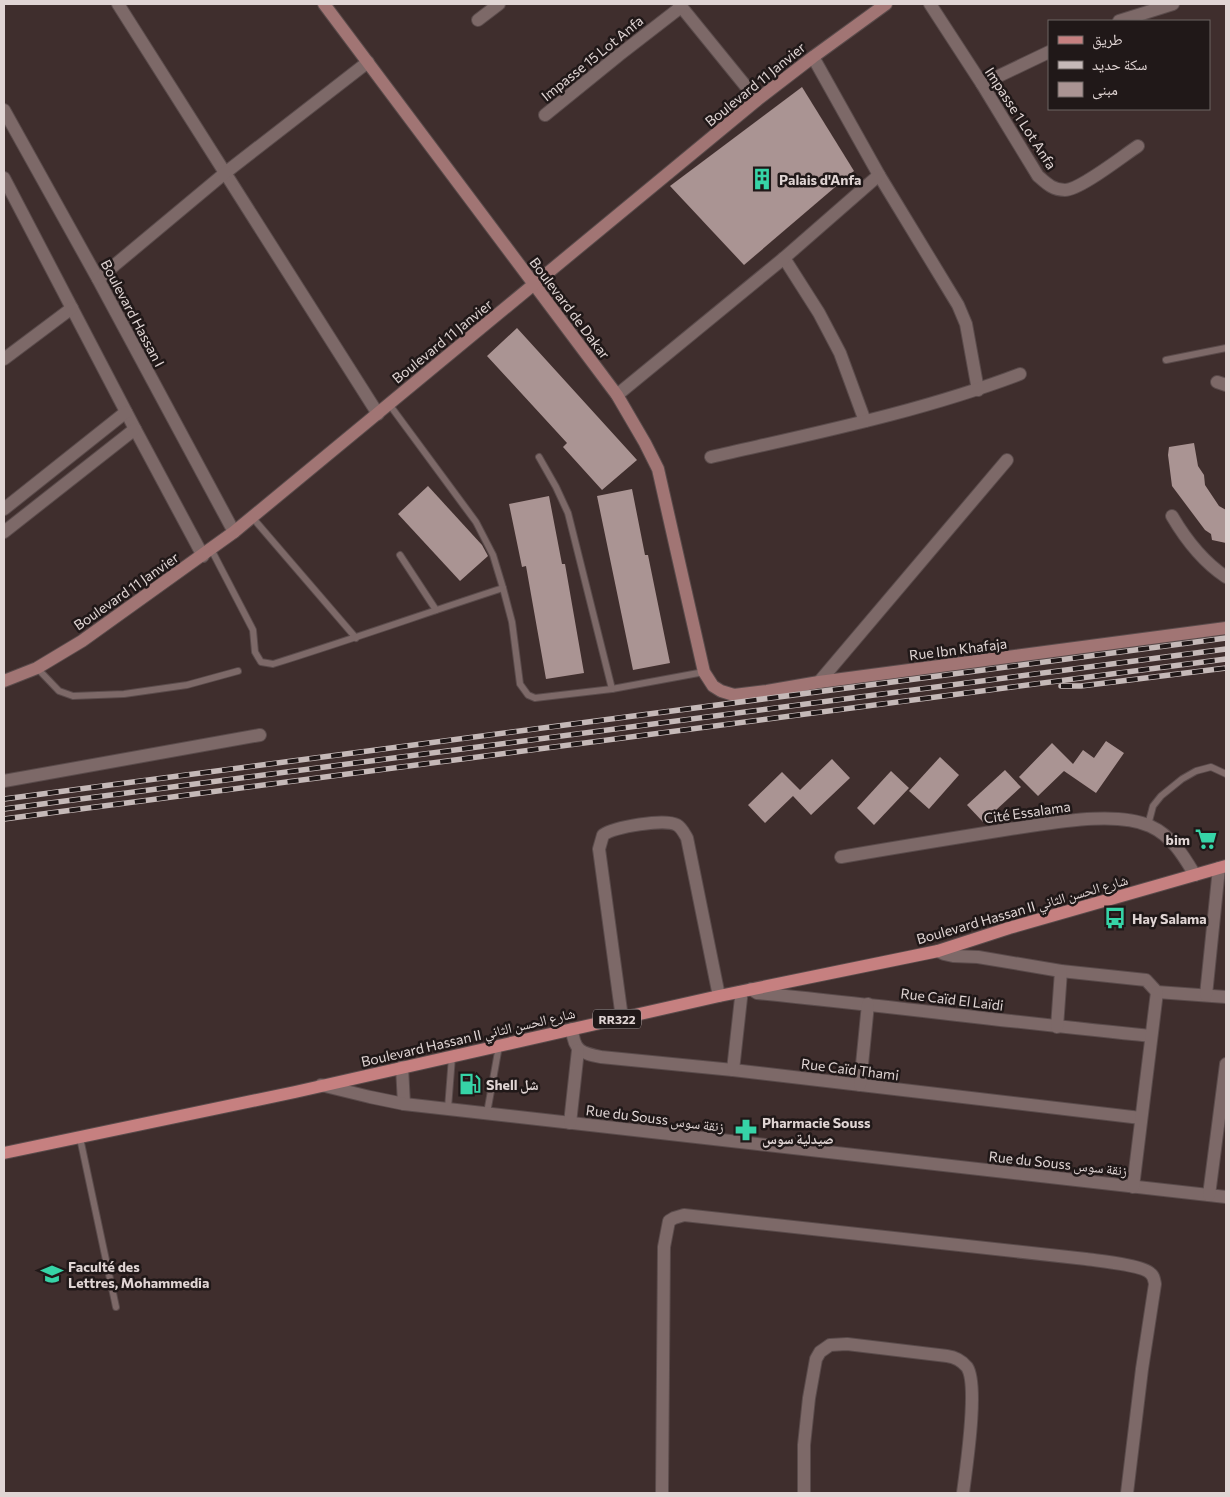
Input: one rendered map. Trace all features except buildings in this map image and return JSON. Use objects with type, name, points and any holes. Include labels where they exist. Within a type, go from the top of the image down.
[{"type":"main road","name":"Boulevard Hassan II شارع الحسن الثاني","points":[[4,1153],[321,1086],[745,990],[938,951],[1009,928],[1223,867]]},
{"type":"street","points":[[118,4],[378,414]]},
{"type":"street","name":"Boulevard de Dakar","points":[[324,4],[617,395],[645,443],[658,469],[704,672]]},
{"type":"street","points":[[478,20],[499,4]]},
{"type":"street","name":"Boulevard 11 Janvier","points":[[4,681],[37,668],[82,641],[234,532],[757,100],[813,56],[886,4]]},
{"type":"street","name":"Impasse 1 Lot Anfa","points":[[930,4],[1038,176],[1050,186],[1067,190],[1074,188],[1089,180],[1138,146]]},
{"type":"street","points":[[1122,20],[1173,4]]},
{"type":"street","points":[[680,5],[757,100]]},
{"type":"street","name":"Impasse 15 Lot Anfa","points":[[545,115],[680,5]]},
{"type":"street","points":[[982,84],[1048,52]]},
{"type":"street","points":[[813,56],[879,175],[958,305],[966,324],[978,390]]},
{"type":"street","points":[[98,279],[225,173],[368,62]]},
{"type":"street","name":"Boulevard Hassan I","points":[[4,110],[98,279],[234,532]]},
{"type":"street","points":[[617,395],[784,258],[879,175]]},
{"type":"street","points":[[4,178],[134,429],[207,552]]},
{"type":"street","points":[[784,258],[819,314],[840,353],[865,421]]},
{"type":"street","points":[[4,359],[72,308]]},
{"type":"street","points":[[711,457],[865,421],[978,390],[1020,374]]},
{"type":"street","points":[[4,509],[126,412]]},
{"type":"street","points":[[4,532],[134,429]]},
{"type":"street","points":[[819,682],[1006,460]]},
{"type":"street","points":[[27,491],[38,505]]},
{"type":"street","points":[[1172,516],[1192,546],[1204,559],[1226,577]]},
{"type":"street","name":"Rue Ibn Khafaja","points":[[704,672],[712,686],[731,694],[1226,628]]},
{"type":"street","points":[[4,781],[260,736]]},
{"type":"street","name":"Cité Essalama","points":[[841,857],[1064,821],[1098,818],[1126,820],[1148,825],[1165,834],[1182,852],[1195,875]]},
{"type":"street","points":[[622,1018],[600,849],[603,835],[617,828],[670,822],[678,825],[684,831],[719,996]]},
{"type":"street","points":[[1206,995],[1223,867]]},
{"type":"street","points":[[938,951],[953,956],[978,957],[1061,971],[1146,980],[1157,992],[1226,997]]},
{"type":"street","points":[[1057,1027],[1061,971]]},
{"type":"street","points":[[733,1070],[740,998],[745,990]]},
{"type":"street","name":"Rue Caïd El Laïdi","points":[[745,990],[1057,1027],[1151,1036]]},
{"type":"street","points":[[1133,1187],[1157,992]]},
{"type":"street","points":[[860,1085],[868,1004]]},
{"type":"street","points":[[570,1123],[578,1050],[574,1044],[572,1030]]},
{"type":"street","name":"Rue Caïd Thami","points":[[578,1050],[601,1057],[733,1070],[1141,1118]]},
{"type":"street","points":[[1209,1195],[1222,1118],[1226,1064]]},
{"type":"street","points":[[402,1067],[404,1104]]},
{"type":"street","name":"Rue du Souss زنقة سوس","points":[[321,1086],[404,1104],[1226,1197]]},
{"type":"street","points":[[662,1493],[664,1247],[669,1221],[684,1215],[1086,1260],[1136,1267],[1150,1272],[1155,1284],[1126,1493]]},
{"type":"street","points":[[804,1493],[804,1445],[809,1398],[816,1359],[827,1346],[847,1344],[955,1357],[966,1366],[972,1387],[972,1402],[964,1493]]},
{"type":"lane","points":[[1166,360],[1226,348]]},
{"type":"lane","points":[[389,404],[476,522],[493,555],[512,622],[520,684],[528,695],[535,698],[612,689],[704,672]]},
{"type":"lane","points":[[539,457],[568,512],[612,689]]},
{"type":"lane","points":[[252,517],[356,638]]},
{"type":"lane","points":[[207,552],[253,630],[255,652],[262,662],[273,664],[503,588]]},
{"type":"lane","points":[[400,556],[436,610]]},
{"type":"lane","points":[[37,668],[59,691],[73,696],[124,694],[178,686],[238,671]]},
{"type":"lane","points":[[1148,825],[1154,806],[1161,796],[1182,779],[1196,771],[1212,767],[1226,774]]},
{"type":"lane","points":[[487,1113],[499,1046]]},
{"type":"lane","points":[[448,1108],[452,1057]]},
{"type":"lane","points":[[80,1138],[116,1307]]},
{"type":"railway","points":[[4,799],[1226,638]]},
{"type":"railway","points":[[4,809],[1226,649]]},
{"type":"railway","points":[[4,819],[1226,659]]},
{"type":"railway","points":[[1061,686],[1081,686],[1226,668]]},
{"type":"place","name":"Palais d'Anfa","points":[[762,179]]},
{"type":"place","name":"bim","points":[[1206,839]]},
{"type":"place","name":"Hay Salama","points":[[1115,918]]},
{"type":"place","name":"Shell شل","points":[[470,1084]]},
{"type":"place","name":"Pharmacie Souss صيدلية سوس","points":[[746,1130]]},
{"type":"place","name":"Faculté des Lettres, Mohammedia","points":[[52,1274]]}]
